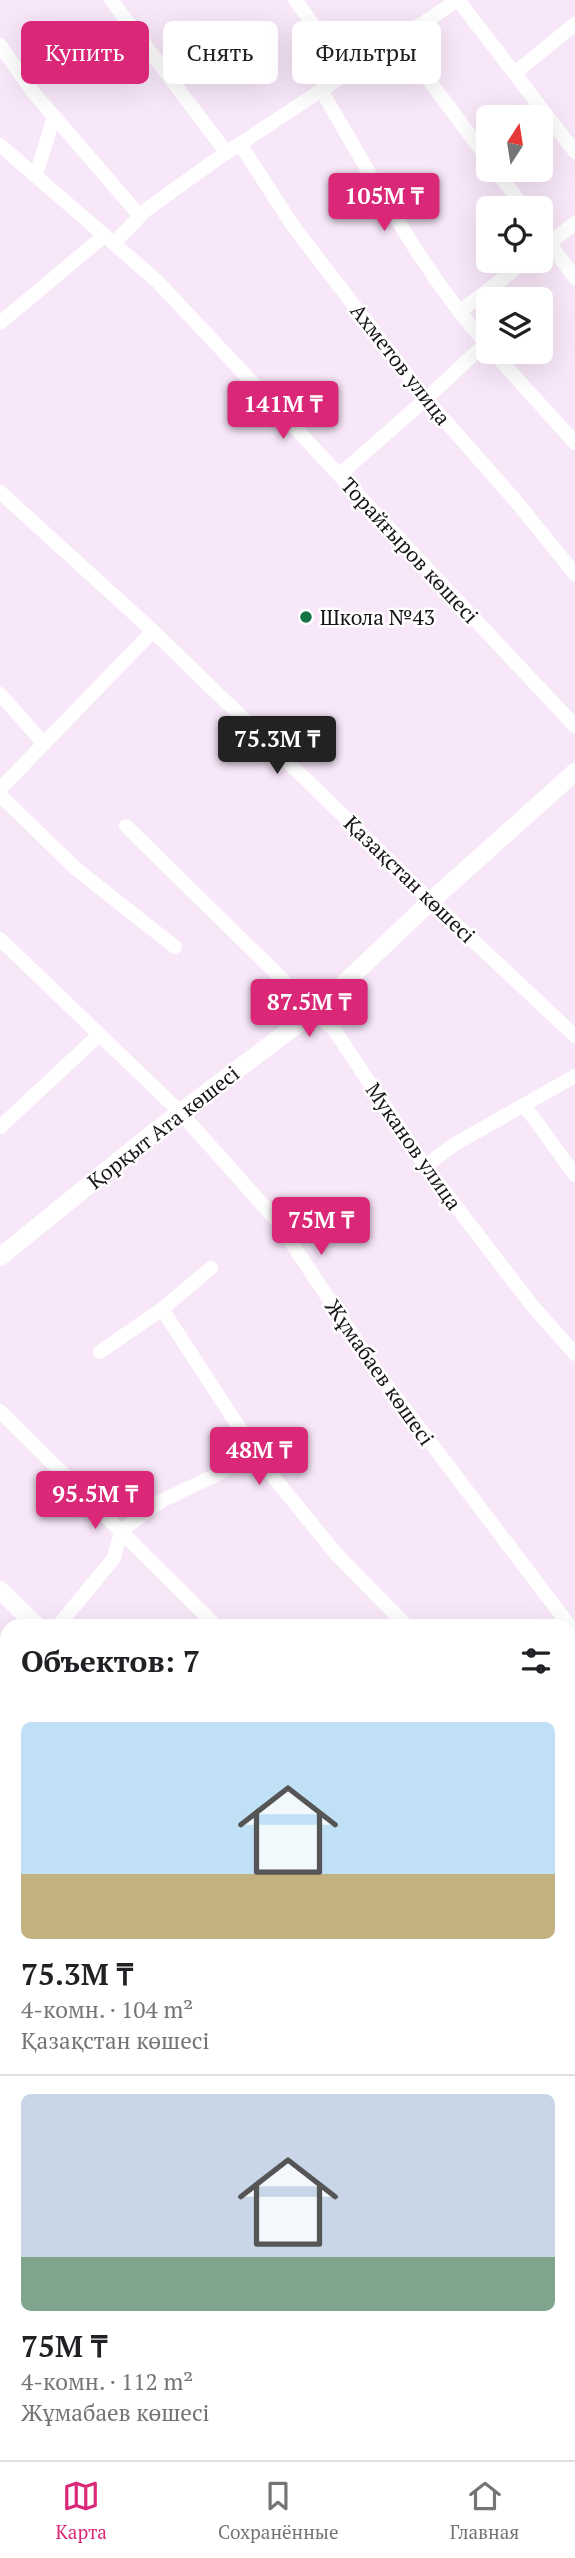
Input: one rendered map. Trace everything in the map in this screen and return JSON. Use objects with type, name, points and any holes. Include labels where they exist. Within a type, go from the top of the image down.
[{"type":"main road","name":"Қорқыт Ата көшесі","points":[[0,1257],[180,1112],[315,1011],[431,901],[575,772]]},
{"type":"main road","points":[[0,1590],[30,1619]]},
{"type":"street","points":[[111,0],[226,152]]},
{"type":"street","points":[[295,0],[311,21]]},
{"type":"street","points":[[426,21],[458,0],[575,152]]},
{"type":"street","points":[[514,74],[575,24]]},
{"type":"street","points":[[0,44],[33,92],[140,216]]},
{"type":"street","points":[[0,323],[226,152],[330,84]]},
{"type":"street","points":[[432,84],[476,143]]},
{"type":"street","points":[[321,90],[420,258],[476,332]]},
{"type":"street","points":[[36,175],[54,117]]},
{"type":"street","name":"Ахметов улица","points":[[240,144],[293,226],[426,400],[515,500],[575,573]]},
{"type":"street","name":"Торайғыров көшесі","points":[[0,145],[157,281],[575,726]]},
{"type":"street","points":[[553,236],[575,223]]},
{"type":"street","points":[[553,253],[575,278]]},
{"type":"street","points":[[459,312],[510,273]]},
{"type":"street","points":[[339,475],[476,358]]},
{"type":"street","points":[[504,364],[575,443]]},
{"type":"street","name":"Қазақстан көшесі","points":[[0,492],[153,631],[431,901],[575,1036]]},
{"type":"street","points":[[0,789],[153,631]]},
{"type":"street","points":[[0,694],[44,744]]},
{"type":"street","points":[[0,795],[75,869],[175,947]]},
{"type":"street","name":"Муканов улица","points":[[126,827],[335,1031],[425,1166],[531,1304],[575,1354]]},
{"type":"street","name":"Жұмабаев көшесі","points":[[0,939],[180,1112],[277,1221],[380,1376],[564,1619]]},
{"type":"street","points":[[2,1121],[99,1035]]},
{"type":"street","points":[[425,1166],[455,1144],[575,1076]]},
{"type":"street","points":[[524,1105],[575,1175]]},
{"type":"street","points":[[100,1352],[162,1309],[211,1268]]},
{"type":"street","points":[[162,1309],[256,1453],[337,1555],[400,1619]]},
{"type":"street","points":[[0,1411],[209,1619]]},
{"type":"street","points":[[64,1619],[114,1558],[121,1531],[161,1501],[256,1453]]},
{"type":"place","name":"Школа №43","points":[[306,617]]}]
